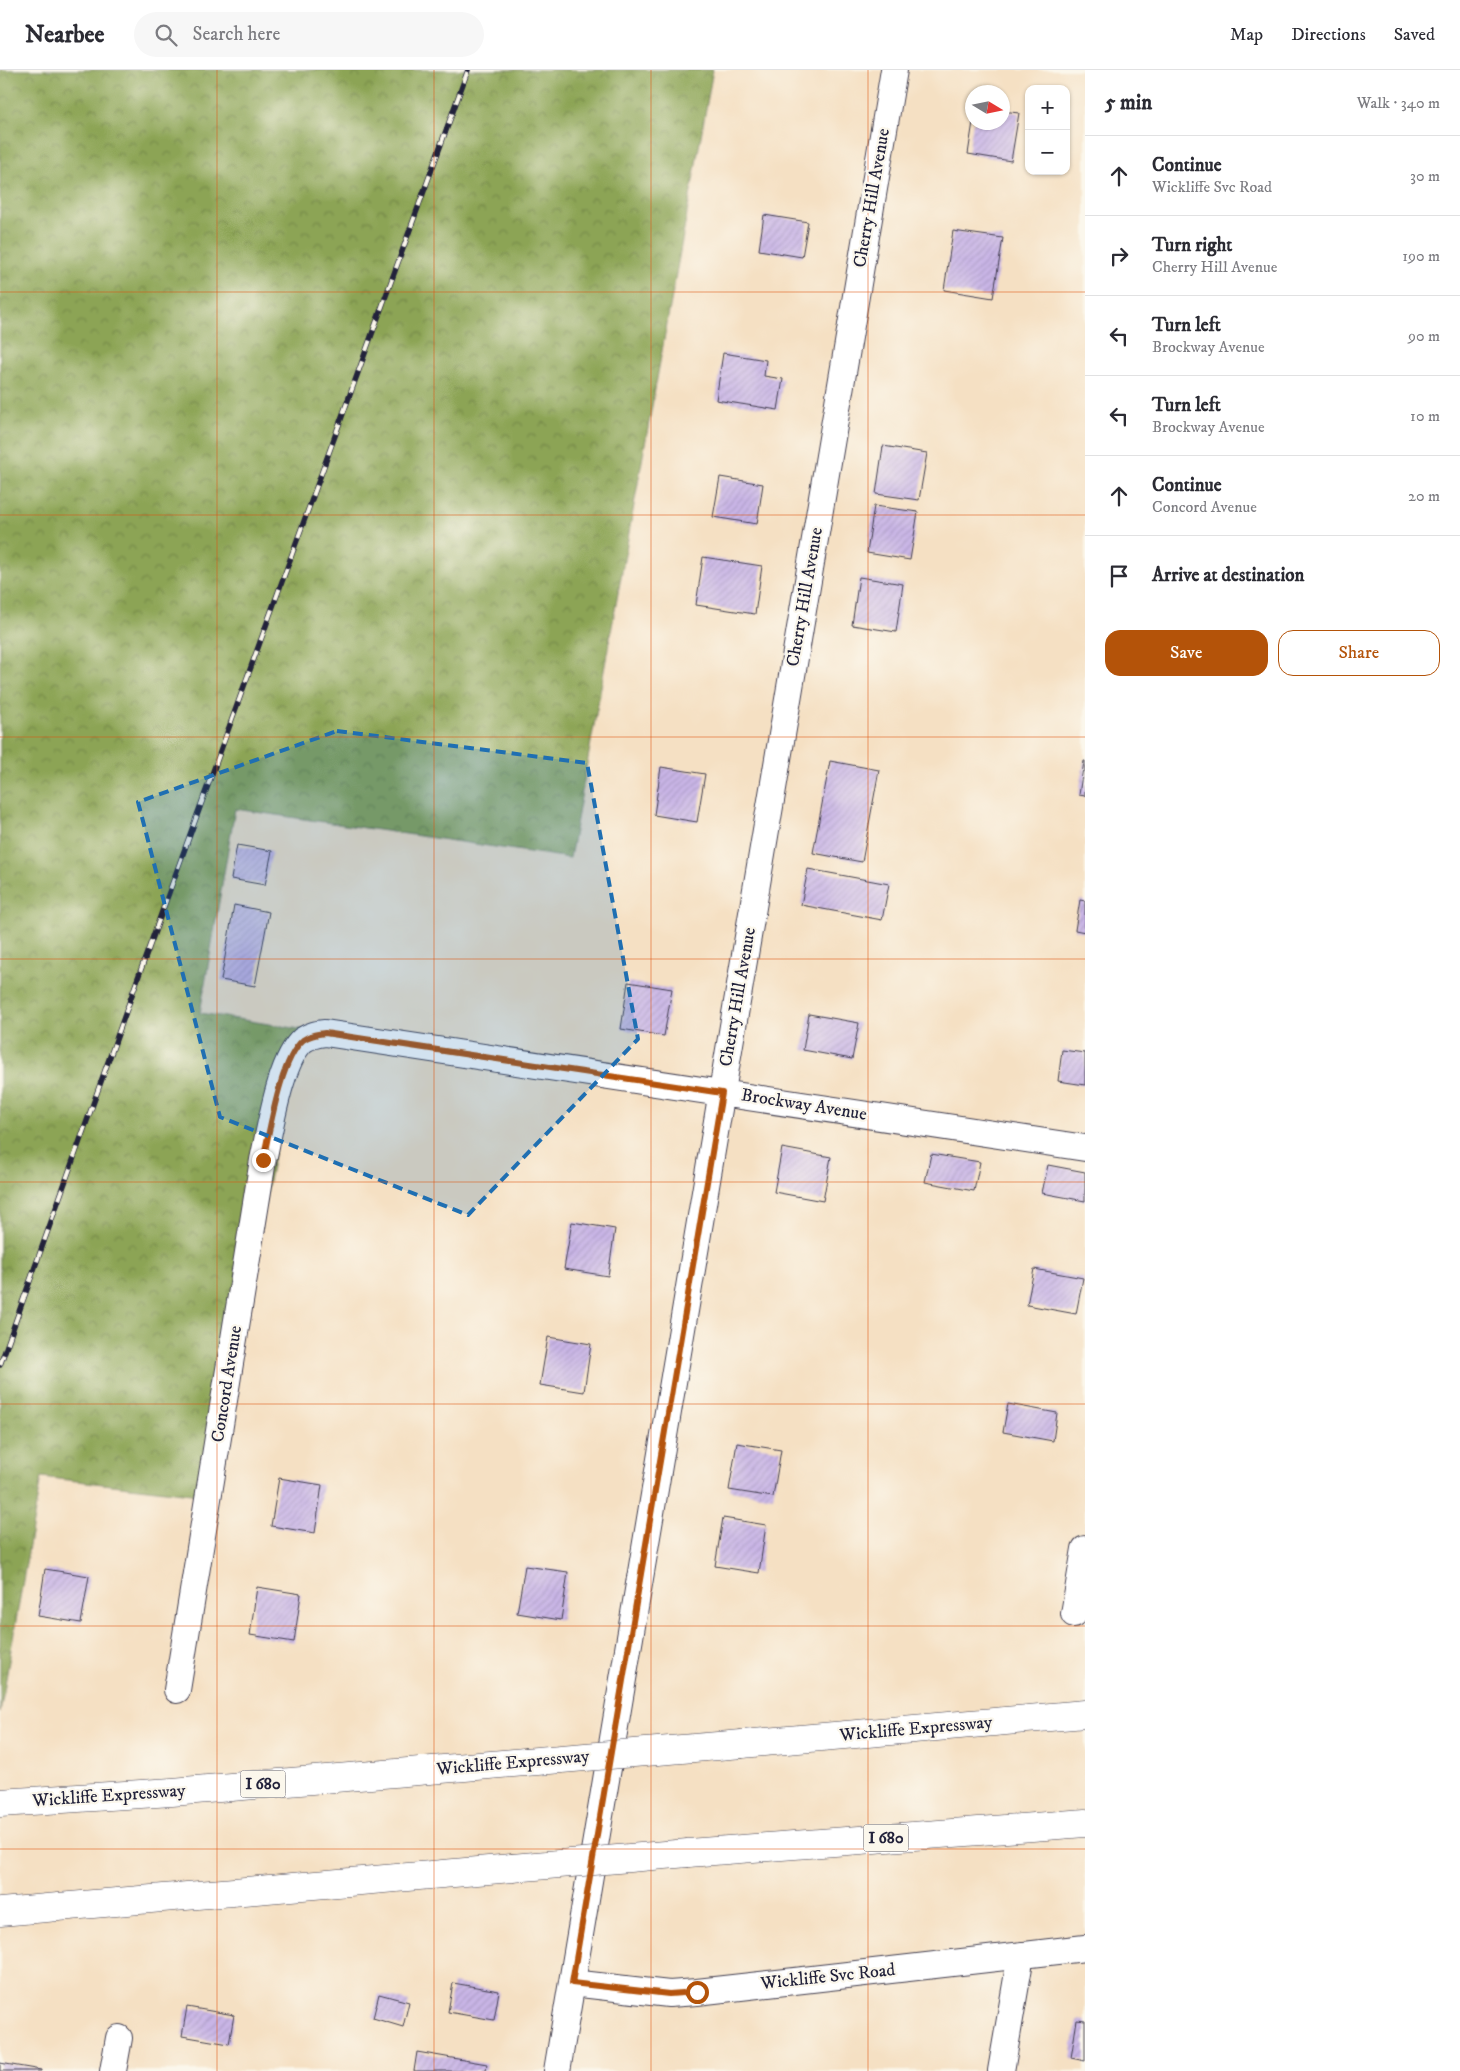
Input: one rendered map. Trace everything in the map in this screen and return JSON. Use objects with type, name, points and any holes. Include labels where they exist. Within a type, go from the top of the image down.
[{"type":"highway","name":"Wickliffe Expressway","points":[[0,1803],[172,1792],[1085,1714]]},
{"type":"highway","name":"I 680","points":[[0,1912],[688,1853],[1085,1823]]},
{"type":"street","name":"Cherry Hill Avenue","points":[[557,2071],[894,70]]},
{"type":"street","name":"Brockway Avenue","points":[[282,1080],[294,1050],[302,1041],[310,1036],[325,1033],[1085,1148]]},
{"type":"street","name":"Concord Avenue","points":[[177,1690],[262,1170],[282,1080]]},
{"type":"street","points":[[1074,1614],[1085,1549]]},
{"type":"street","name":"Wickliffe Svc Road","points":[[572,1983],[678,1993],[1085,1948]]},
{"type":"street","points":[[1001,2071],[1020,1955]]},
{"type":"street","points":[[113,2071],[119,2038]]},
{"type":"highlighted area","points":[[337,731],[587,763],[638,1039],[468,1215],[220,1117],[138,802]]},
{"type":"green space","points":[[0,70],[713,70],[570,858],[235,809],[200,1013],[325,1033],[294,1050],[209,1496],[41,1477],[0,1713]]},
{"type":"building","points":[[1010,112],[1019,113],[1011,161],[968,154],[972,130],[1010,130]]},
{"type":"building","points":[[764,215],[808,222],[802,257],[759,250]]},
{"type":"building","points":[[953,231],[1003,238],[993,298],[944,290]]},
{"type":"building","points":[[723,353],[766,360],[764,376],[783,379],[778,410],[716,400]]},
{"type":"building","points":[[883,446],[927,453],[919,500],[876,494]]},
{"type":"building","points":[[720,477],[763,484],[757,524],[713,517]]},
{"type":"building","points":[[874,506],[918,512],[910,560],[867,553]]},
{"type":"building","points":[[703,557],[762,566],[755,614],[696,605]]},
{"type":"building","points":[[859,577],[903,584],[896,632],[852,625]]},
{"type":"building","points":[[830,761],[879,770],[862,862],[813,853]]},
{"type":"building","points":[[1085,761],[1085,796],[1079,795]]},
{"type":"building","points":[[661,767],[705,774],[697,822],[654,815]]},
{"type":"building","points":[[237,845],[272,851],[265,885],[231,879]]},
{"type":"building","points":[[808,869],[889,884],[882,920],[801,905]]},
{"type":"building","points":[[1080,900],[1085,901],[1085,932],[1075,930]]},
{"type":"building","points":[[234,905],[269,912],[255,986],[221,980]]},
{"type":"building","points":[[628,982],[672,989],[664,1036],[621,1029]]},
{"type":"building","points":[[809,1014],[859,1023],[852,1059],[803,1050]]},
{"type":"building","points":[[1062,1050],[1085,1053],[1085,1085],[1058,1081]]},
{"type":"building","points":[[782,1148],[831,1157],[823,1201],[774,1192]]},
{"type":"building","points":[[931,1154],[980,1162],[974,1191],[925,1182]]},
{"type":"building","points":[[1048,1165],[1085,1172],[1085,1201],[1042,1193]]},
{"type":"building","points":[[572,1222],[615,1229],[608,1276],[564,1269]]},
{"type":"building","points":[[1034,1269],[1083,1278],[1076,1314],[1027,1305]]},
{"type":"building","points":[[548,1337],[591,1344],[584,1392],[540,1385]]},
{"type":"building","points":[[1008,1404],[1057,1413],[1053,1441],[1003,1432]]},
{"type":"building","points":[[737,1443],[781,1450],[773,1497],[729,1490]]},
{"type":"building","points":[[279,1478],[322,1485],[315,1533],[271,1526]]},
{"type":"building","points":[[723,1518],[766,1525],[759,1573],[715,1566]]},
{"type":"building","points":[[525,1566],[568,1572],[561,1620],[517,1613]]},
{"type":"building","points":[[45,1569],[89,1576],[81,1623],[38,1616]]},
{"type":"building","points":[[257,1587],[301,1594],[294,1642],[250,1635]]},
{"type":"building","points":[[453,1983],[499,1991],[494,2020],[448,2012]]},
{"type":"building","points":[[379,1994],[409,2002],[403,2027],[373,2018]]},
{"type":"building","points":[[187,2007],[234,2015],[229,2044],[182,2036]]},
{"type":"building","points":[[1077,2020],[1085,2021],[1085,2061],[1071,2058]]},
{"type":"building","points":[[417,2052],[487,2064],[486,2071],[414,2071]]},
{"type":"building","points":[[0,2063],[41,2070],[41,2071],[0,2071]]},
{"type":"railway","points":[[0,1365],[139,975],[468,70]]},
{"type":"route","points":[[263,1160],[282,1080],[294,1050],[302,1041],[310,1036],[325,1033],[722,1093],[572,1983],[669,1994],[697,1992]]}]
